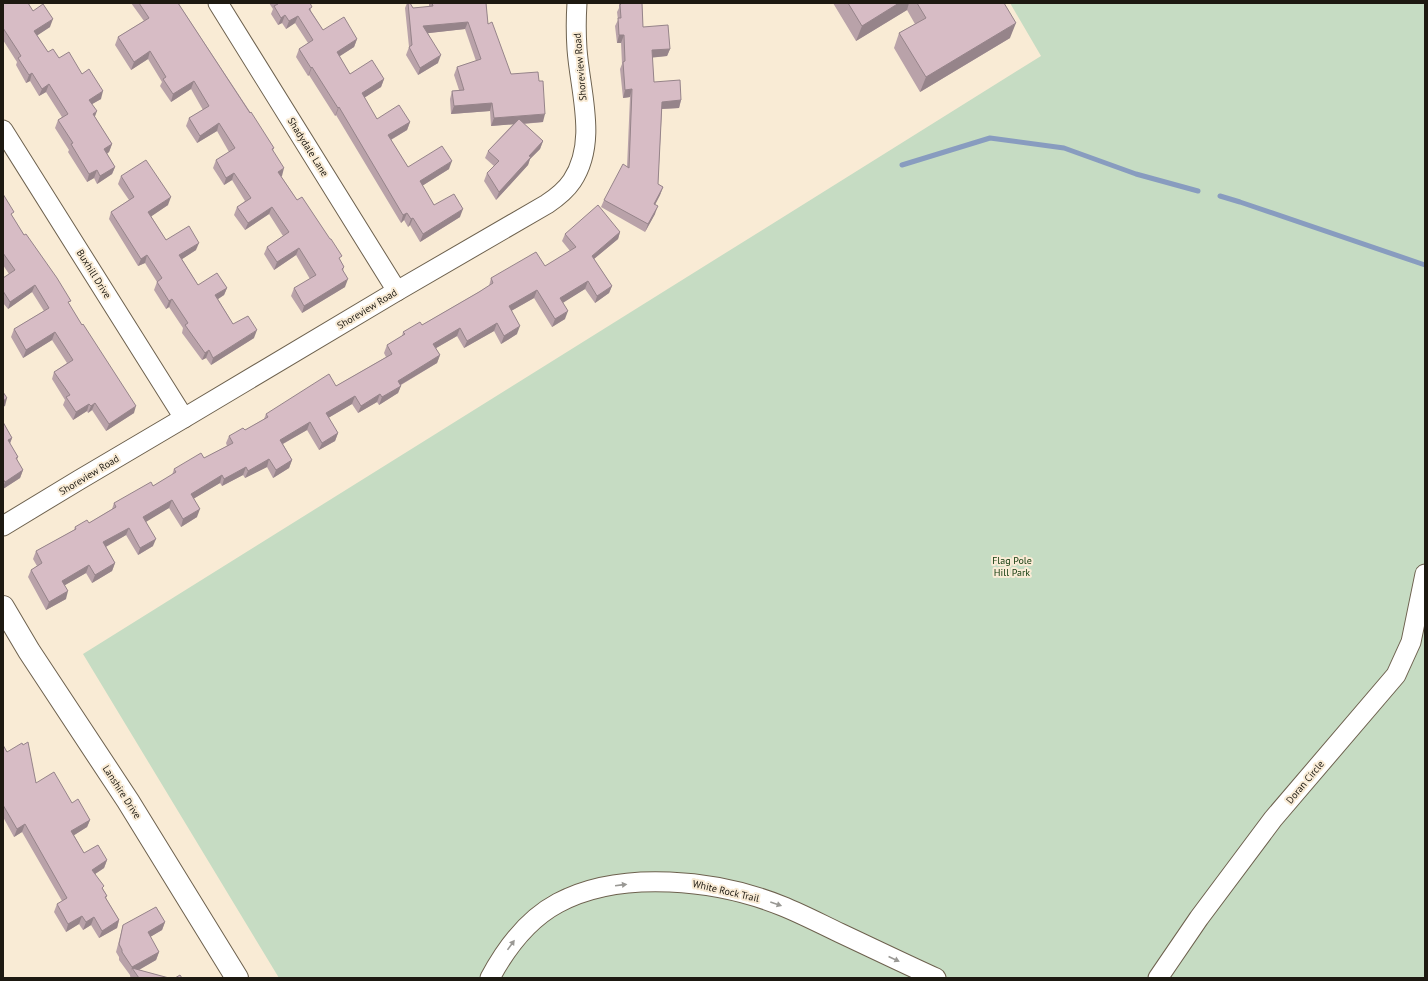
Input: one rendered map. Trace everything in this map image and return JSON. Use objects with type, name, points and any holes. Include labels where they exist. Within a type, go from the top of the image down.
[{"type":"street","name":"Shadydale Lane","points":[[218,3],[397,291]]},
{"type":"street","name":"Shoreview Road","points":[[3,526],[397,291],[547,204],[558,196],[572,182],[580,166],[585,146],[586,124],[577,48],[577,3]]},
{"type":"street","name":"Buxhill Drive","points":[[3,130],[184,418]]},
{"type":"street","name":"Doran Circle","points":[[1158,978],[1199,918],[1273,820],[1396,675],[1411,642],[1425,574]]},
{"type":"street","name":"Lanshire Drive","points":[[3,607],[29,651],[128,801],[237,978]]},
{"type":"street","name":"White Rock Trail","points":[[490,978],[498,962],[516,938],[537,918],[557,903],[573,896],[620,884],[671,882],[692,883],[747,894],[782,906],[936,978]]},
{"type":"green space","name":"Flag Pole Hill Park","points":[[1010,3],[1425,3],[1425,978],[279,978],[83,654],[1041,56]]},
{"type":"building","points":[[3,3],[28,3],[33,11],[43,4],[53,19],[34,31],[48,52],[53,49],[59,58],[69,52],[82,74],[89,69],[103,91],[89,100],[97,111],[93,114],[112,144],[104,149],[115,167],[100,176],[97,170],[89,174],[71,144],[73,143],[58,120],[68,114],[49,84],[42,89],[32,73],[29,75],[18,58],[21,56],[3,28]]},
{"type":"building","points":[[139,3],[178,3],[274,148],[272,149],[284,168],[278,172],[297,200],[302,197],[342,256],[339,258],[344,267],[342,269],[348,279],[304,306],[294,288],[316,275],[299,248],[277,262],[267,247],[289,232],[272,207],[248,223],[237,207],[251,198],[234,173],[226,178],[216,160],[235,148],[219,123],[200,136],[189,118],[209,106],[194,81],[173,94],[163,79],[166,77],[150,51],[134,62],[118,37],[149,18]]},
{"type":"building","points":[[277,3],[310,3],[312,7],[309,9],[323,30],[344,17],[357,39],[337,52],[350,74],[372,60],[384,79],[362,93],[377,119],[399,105],[410,122],[388,135],[408,167],[442,146],[452,161],[420,181],[434,205],[454,194],[463,209],[423,234],[413,218],[411,219],[407,213],[403,215],[339,107],[338,108],[299,49],[313,40],[298,16],[289,21],[285,15],[281,18],[274,6],[278,4]]},
{"type":"building","points":[[408,3],[410,3],[413,8],[433,6],[432,3],[486,3],[488,24],[492,22],[511,74],[538,72],[539,81],[543,81],[545,114],[494,118],[492,103],[454,106],[452,91],[464,90],[457,67],[481,59],[468,22],[423,26],[441,55],[420,68],[409,47],[412,45]]},
{"type":"building","points":[[621,3],[642,3],[643,27],[668,25],[670,49],[652,50],[654,82],[680,80],[681,100],[662,102],[658,184],[663,187],[654,204],[658,206],[648,224],[604,200],[623,164],[629,168],[632,89],[625,90],[623,62],[625,61],[624,35],[619,35],[618,18],[621,18]]},
{"type":"building","points":[[848,3],[899,3],[862,26]]},
{"type":"building","points":[[917,3],[1004,3],[1016,23],[926,77],[899,33],[926,18]]},
{"type":"building","points":[[519,119],[543,141],[529,156],[531,157],[499,192],[487,173],[499,161],[488,151]]},
{"type":"building","points":[[146,160],[171,197],[148,212],[166,240],[189,226],[199,243],[179,255],[198,285],[217,273],[227,288],[215,295],[233,324],[248,316],[257,330],[213,358],[209,350],[205,353],[185,325],[188,323],[172,299],[169,301],[157,282],[162,278],[147,255],[141,259],[111,212],[134,197],[121,176]]},
{"type":"building","points":[[3,194],[14,212],[11,214],[24,235],[26,234],[57,278],[71,301],[68,302],[82,325],[83,324],[136,406],[109,424],[95,403],[91,406],[89,404],[76,412],[66,397],[70,395],[54,372],[73,360],[55,332],[26,350],[14,329],[49,308],[35,285],[10,302],[3,291],[3,278],[15,270],[3,253]]},
{"type":"building","points":[[598,205],[620,232],[592,256],[612,286],[597,296],[588,281],[560,298],[568,311],[555,319],[537,290],[509,306],[520,326],[504,336],[497,323],[467,341],[460,328],[433,344],[440,355],[398,381],[401,386],[382,397],[380,394],[361,406],[355,396],[326,413],[338,433],[322,443],[310,422],[280,440],[292,460],[276,470],[269,459],[248,471],[246,467],[224,479],[222,475],[191,494],[200,509],[183,519],[172,500],[143,517],[156,539],[140,548],[129,528],[103,542],[115,563],[95,575],[89,565],[62,581],[68,591],[49,602],[31,570],[42,563],[36,551],[76,529],[75,527],[87,520],[89,523],[116,507],[114,503],[151,482],[153,486],[176,472],[174,469],[201,453],[204,458],[233,443],[229,436],[243,428],[245,430],[268,417],[266,414],[329,374],[336,386],[392,354],[387,345],[405,334],[403,332],[420,322],[422,325],[479,292],[493,283],[491,278],[536,252],[545,266],[576,247],[565,234]]},
{"type":"building","points":[[3,392],[7,398],[3,401]]},
{"type":"building","points":[[3,422],[12,438],[8,440],[18,457],[16,458],[23,470],[5,482],[3,479]]},
{"type":"building","points":[[28,742],[36,783],[54,772],[72,803],[78,799],[90,820],[71,831],[84,853],[98,845],[107,860],[92,870],[104,886],[102,888],[107,896],[105,897],[119,920],[102,931],[94,917],[86,922],[82,916],[68,924],[57,904],[67,898],[25,824],[17,829],[3,805],[3,745],[7,752],[22,743],[23,745]]},
{"type":"building","points":[[156,907],[165,922],[148,932],[159,952],[132,967],[122,952],[119,944],[123,925]]},
{"type":"building","points":[[132,968],[169,978],[139,978]]},
{"type":"building","points":[[180,975],[182,978],[175,978]]},
{"type":"waterway","points":[[902,165],[990,138],[1064,148],[1136,174],[1198,191]]},
{"type":"waterway","points":[[1220,196],[1425,265]]}]
